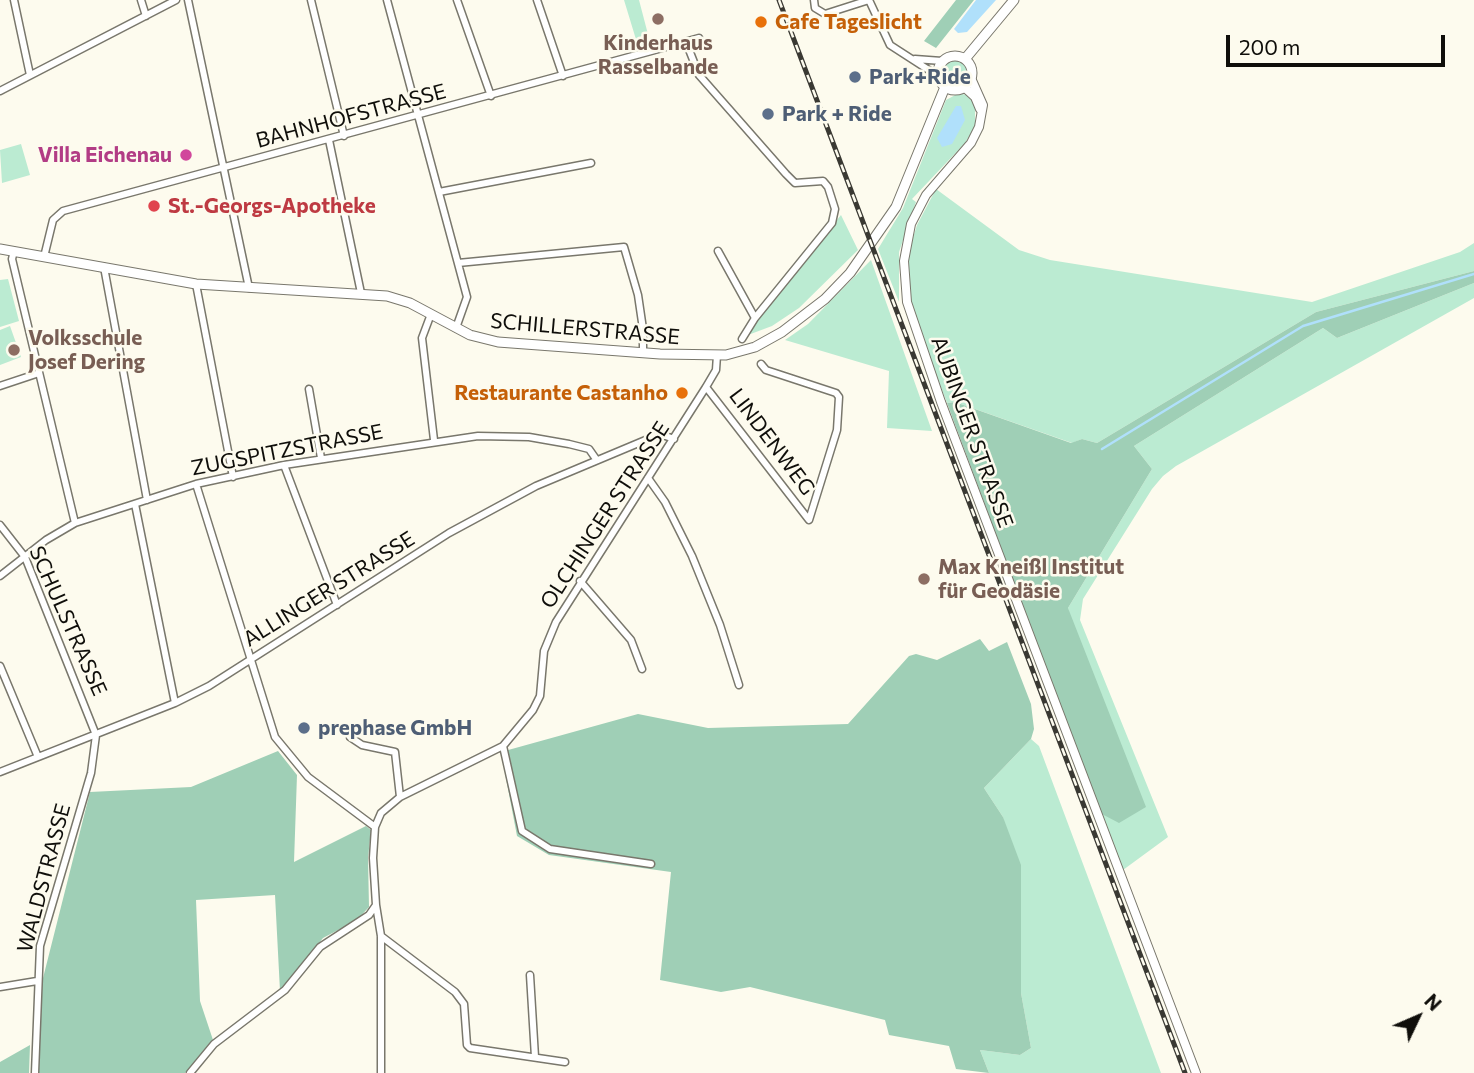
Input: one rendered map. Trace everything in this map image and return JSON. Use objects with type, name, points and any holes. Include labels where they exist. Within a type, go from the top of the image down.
[{"type":"main road","points":[[965,59],[1014,0]]},
{"type":"main road","points":[[950,56],[965,59],[971,67],[971,78],[964,87],[953,90],[945,87],[938,76],[942,61],[950,56]]},
{"type":"main road","name":"SCHILLERSTRASSE","points":[[0,249],[196,284],[361,293],[399,299],[456,328],[498,342],[717,355],[745,351],[769,341],[825,299],[850,273],[886,225],[905,188],[945,87]]},
{"type":"street","points":[[14,0],[30,75]]},
{"type":"street","points":[[141,0],[146,16]]},
{"type":"street","points":[[0,91],[176,0]]},
{"type":"street","points":[[188,0],[249,288]]},
{"type":"street","points":[[311,0],[344,136]]},
{"type":"street","points":[[387,0],[467,297],[456,328]]},
{"type":"street","points":[[457,0],[491,96]]},
{"type":"street","points":[[537,0],[563,76]]},
{"type":"street","points":[[814,0],[818,11],[825,14],[869,0],[885,40],[901,54],[914,59],[938,76]]},
{"type":"street","name":"BAHNHOFSTRASSE","points":[[44,257],[53,220],[63,211],[699,38]]},
{"type":"street","points":[[686,42],[699,75],[786,174],[796,183],[823,181],[828,187],[836,216],[741,339]]},
{"type":"street","points":[[914,59],[942,61]]},
{"type":"street","points":[[971,78],[982,100],[981,119]]},
{"type":"street","points":[[964,87],[978,103],[981,119]]},
{"type":"street","name":"AUBINGER STRASSE","points":[[981,119],[974,139],[926,195],[911,225],[904,261],[907,302],[941,402],[1196,1073]]},
{"type":"street","points":[[329,140],[361,293]]},
{"type":"street","points":[[439,192],[591,163]]},
{"type":"street","points":[[458,263],[624,247],[642,314],[643,352]]},
{"type":"street","points":[[14,251],[12,259],[75,523]]},
{"type":"street","points":[[718,251],[755,318]]},
{"type":"street","points":[[104,267],[147,500]]},
{"type":"street","points":[[196,284],[233,477]]},
{"type":"street","points":[[431,314],[422,338],[434,440]]},
{"type":"street","name":"OLCHINGER STRASSE","points":[[375,827],[381,813],[400,797],[503,746],[537,704],[548,639],[580,581],[706,387],[716,370],[717,355]]},
{"type":"street","name":"LINDENWEG","points":[[706,387],[809,520],[837,430],[839,397],[836,393],[766,370],[761,364]]},
{"type":"street","points":[[0,386],[39,373]]},
{"type":"street","points":[[309,389],[321,458]]},
{"type":"street","name":"ALLINGER STRASSE","points":[[0,772],[175,703],[250,660],[467,522],[596,459],[660,434],[674,439]]},
{"type":"street","name":"ZUGSPITZSTRASSE","points":[[0,576],[75,523],[196,484],[321,458],[473,436],[529,437],[585,447],[596,459]]},
{"type":"street","points":[[284,466],[337,605]]},
{"type":"street","points":[[648,478],[665,502],[697,568],[739,685]]},
{"type":"street","points":[[196,484],[250,660],[280,746],[308,777],[375,827],[373,858],[381,936],[381,1073]]},
{"type":"street","points":[[135,504],[156,622],[175,703]]},
{"type":"street","name":"SCHULSTRASSE","points":[[0,525],[25,557],[96,735]]},
{"type":"street","points":[[580,581],[631,640],[642,669]]},
{"type":"street","points":[[0,666],[37,757]]},
{"type":"street","name":"WALDSTRASSE","points":[[35,1073],[40,946],[91,773],[96,735]]},
{"type":"street","points":[[350,737],[362,745],[395,752],[400,797]]},
{"type":"street","points":[[503,746],[522,831],[550,849],[651,864]]},
{"type":"street","points":[[190,1073],[214,1044],[285,990],[320,947],[356,926],[376,905]]},
{"type":"street","points":[[381,936],[455,992],[464,1004],[467,1045],[470,1048],[565,1062]]},
{"type":"street","points":[[530,975],[536,1057]]},
{"type":"street","points":[[0,987],[37,981]]},
{"type":"green space","points":[[624,0],[639,0],[650,42],[638,46]]},
{"type":"green space","points":[[956,0],[974,0],[936,48],[924,41]]},
{"type":"green space","points":[[955,60],[964,64],[968,73],[964,82],[955,86],[946,82],[942,73],[946,64]]},
{"type":"green space","points":[[959,93],[966,95],[975,104],[975,126],[965,143],[912,199],[916,202],[899,252],[899,302],[878,249],[903,208],[946,100]]},
{"type":"green space","points":[[21,144],[30,175],[2,183],[0,150]]},
{"type":"green space","points":[[936,189],[1019,250],[1050,260],[1312,302],[1460,252],[1474,243],[1474,271],[1316,312],[1097,443],[1082,439],[1072,443],[955,402],[947,403],[917,324],[910,298],[908,273],[910,247],[917,225]]},
{"type":"green space","points":[[841,215],[858,250],[799,308],[772,326],[748,335],[748,331]]},
{"type":"green space","points":[[871,260],[932,431],[887,428],[889,371],[785,340],[808,324]]},
{"type":"green space","points":[[1474,271],[1474,283],[1337,338],[1323,328],[1134,446],[1152,469],[1068,608],[1146,807],[1119,823],[1100,813],[947,403],[955,402],[1071,443],[1082,439],[1097,443],[1316,312]]},
{"type":"green space","points":[[8,279],[19,321],[0,327],[0,280]]},
{"type":"green space","points":[[1474,283],[1474,298],[1176,466],[1163,476],[1152,489],[1083,599],[1080,620],[1168,837],[1123,870],[1100,813],[1068,608],[1152,469],[1134,446],[1323,328],[1337,338]]},
{"type":"green space","points":[[10,326],[21,357],[0,365],[0,330]]},
{"type":"green space","points":[[980,639],[989,651],[1007,642],[1031,704],[1034,729],[1031,739],[984,788],[1003,817],[1021,865],[1021,993],[1031,1048],[1020,1055],[980,1050],[989,1073],[956,1069],[949,1046],[889,1035],[885,1020],[750,987],[721,992],[660,980],[671,872],[549,855],[517,836],[501,752],[638,714],[708,728],[848,724],[909,656],[916,654],[937,660]]},
{"type":"green space","points":[[1031,739],[1039,746],[1161,1073],[989,1073],[980,1050],[1020,1055],[1031,1048],[1021,993],[1020,954],[1003,817],[984,788]]},
{"type":"green space","points":[[278,751],[297,775],[294,862],[366,826],[371,830],[368,858],[369,907],[357,920],[323,938],[280,991],[275,895],[196,900],[200,1001],[213,1040],[185,1073],[39,1073],[41,986],[90,792],[191,787]]},
{"type":"green space","points":[[30,1045],[29,1073],[0,1073],[0,1062]]},
{"type":"water","points":[[976,0],[996,0],[967,32],[958,33],[954,29]]},
{"type":"water","points":[[956,106],[961,106],[965,120],[952,144],[942,147],[937,138]]},
{"type":"waterway","points":[[1102,449],[1303,326],[1474,274]]},
{"type":"railway","points":[[779,0],[1185,1073]]},
{"type":"place","name":"Kinderhaus Rasselbande","points":[[658,19]]},
{"type":"place","name":"Cafe Tageslicht","points":[[761,22]]},
{"type":"place","name":"Park+Ride","points":[[855,77]]},
{"type":"place","name":"Park + Ride","points":[[768,114]]},
{"type":"place","name":"Villa Eichenau","points":[[186,155]]},
{"type":"place","name":"St.-Georgs-Apotheke","points":[[154,206]]},
{"type":"place","name":"Volksschule Josef Dering","points":[[14,350]]},
{"type":"place","name":"Restaurante Castanho","points":[[682,393]]},
{"type":"place","name":"Max Kneißl Institut für Geodäsie","points":[[924,579]]},
{"type":"place","name":"prephase GmbH","points":[[304,728]]}]
